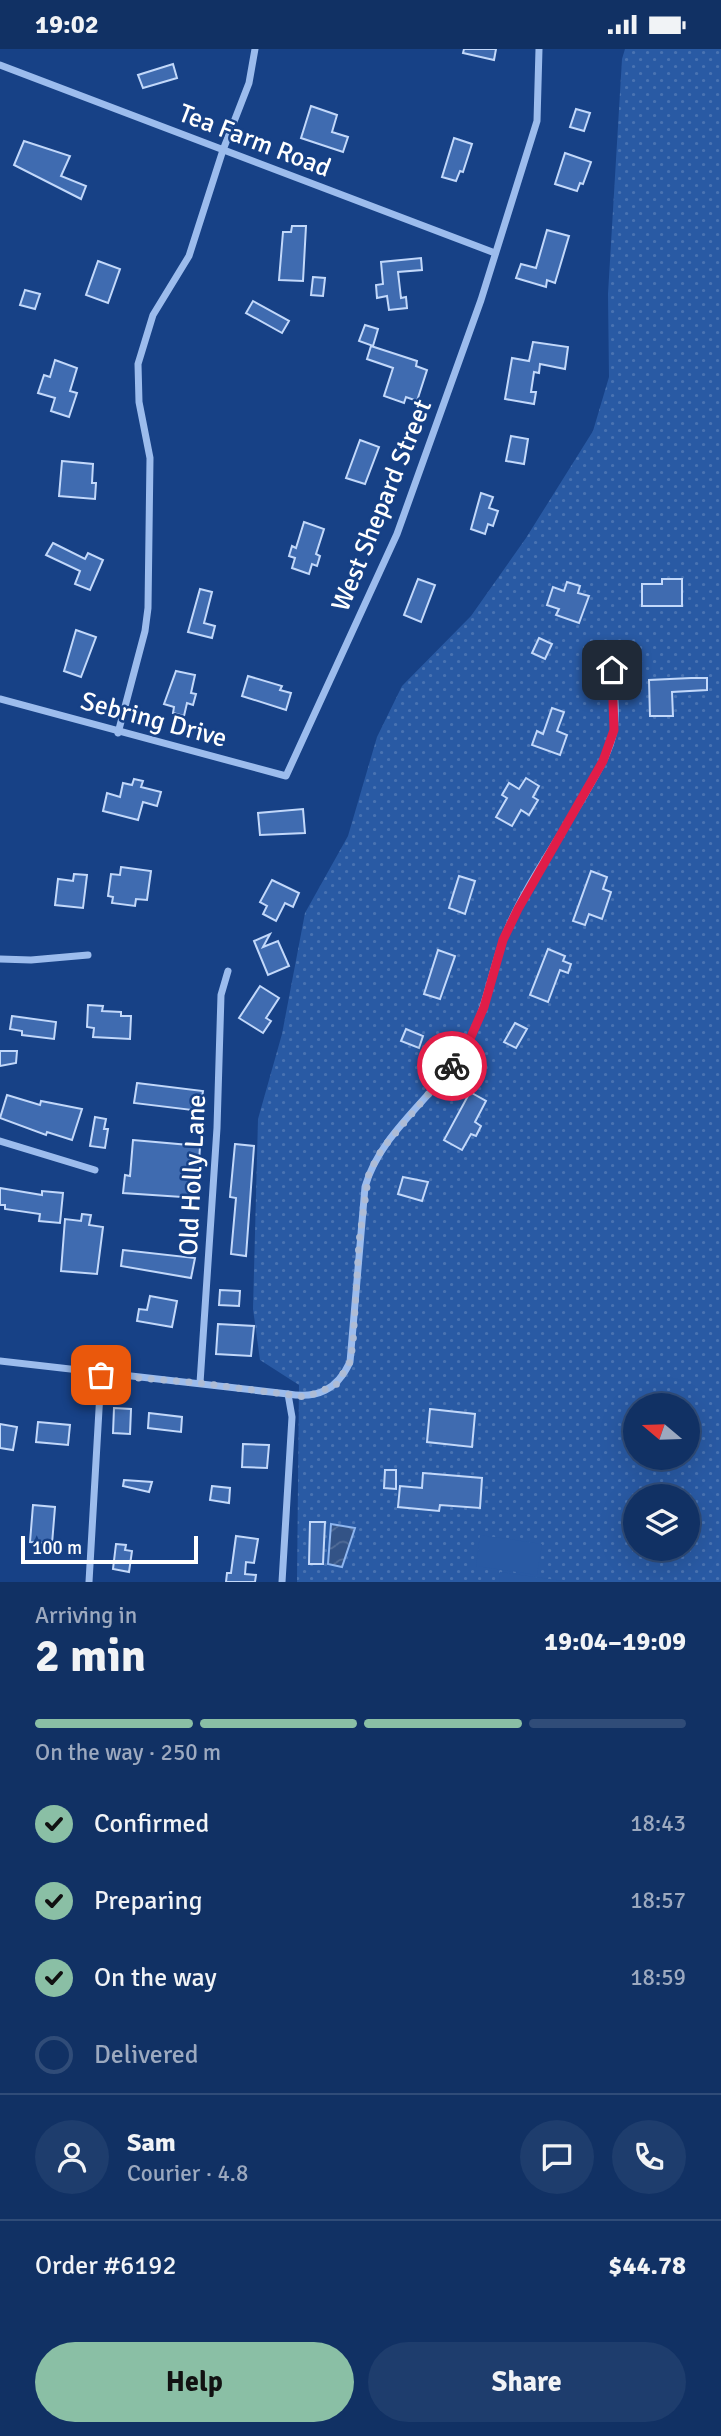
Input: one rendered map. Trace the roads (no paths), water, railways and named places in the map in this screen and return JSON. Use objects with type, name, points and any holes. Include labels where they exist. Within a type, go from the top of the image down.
[{"type":"street","points":[[118,733],[145,631],[148,608],[150,458],[139,403],[138,364],[153,316],[189,256],[248,83],[255,49]]},
{"type":"street","name":"West Shepard Street","points":[[290,765],[397,534],[495,253],[537,121],[539,49]]},
{"type":"street","name":"Tea Farm Road","points":[[0,65],[495,253]]},
{"type":"street","points":[[0,1361],[101,1375],[200,1383],[306,1397],[320,1394],[336,1385],[350,1362],[362,1214],[369,1173],[382,1149],[438,1084],[470,1039],[484,1007],[503,940],[603,761],[614,730],[612,670]]},
{"type":"street","name":"Sebring Drive","points":[[0,699],[118,733],[286,776],[290,765]]},
{"type":"street","points":[[0,958],[31,960],[88,955]]},
{"type":"street","name":"Old Holly Lane","points":[[200,1383],[217,1128],[221,995],[228,971]]},
{"type":"street","points":[[0,1141],[95,1170]]},
{"type":"street","points":[[89,1582],[101,1375]]},
{"type":"street","points":[[282,1582],[292,1417],[288,1394]]},
{"type":"water","points":[[331,1524],[355,1528],[342,1567],[328,1564]]}]
